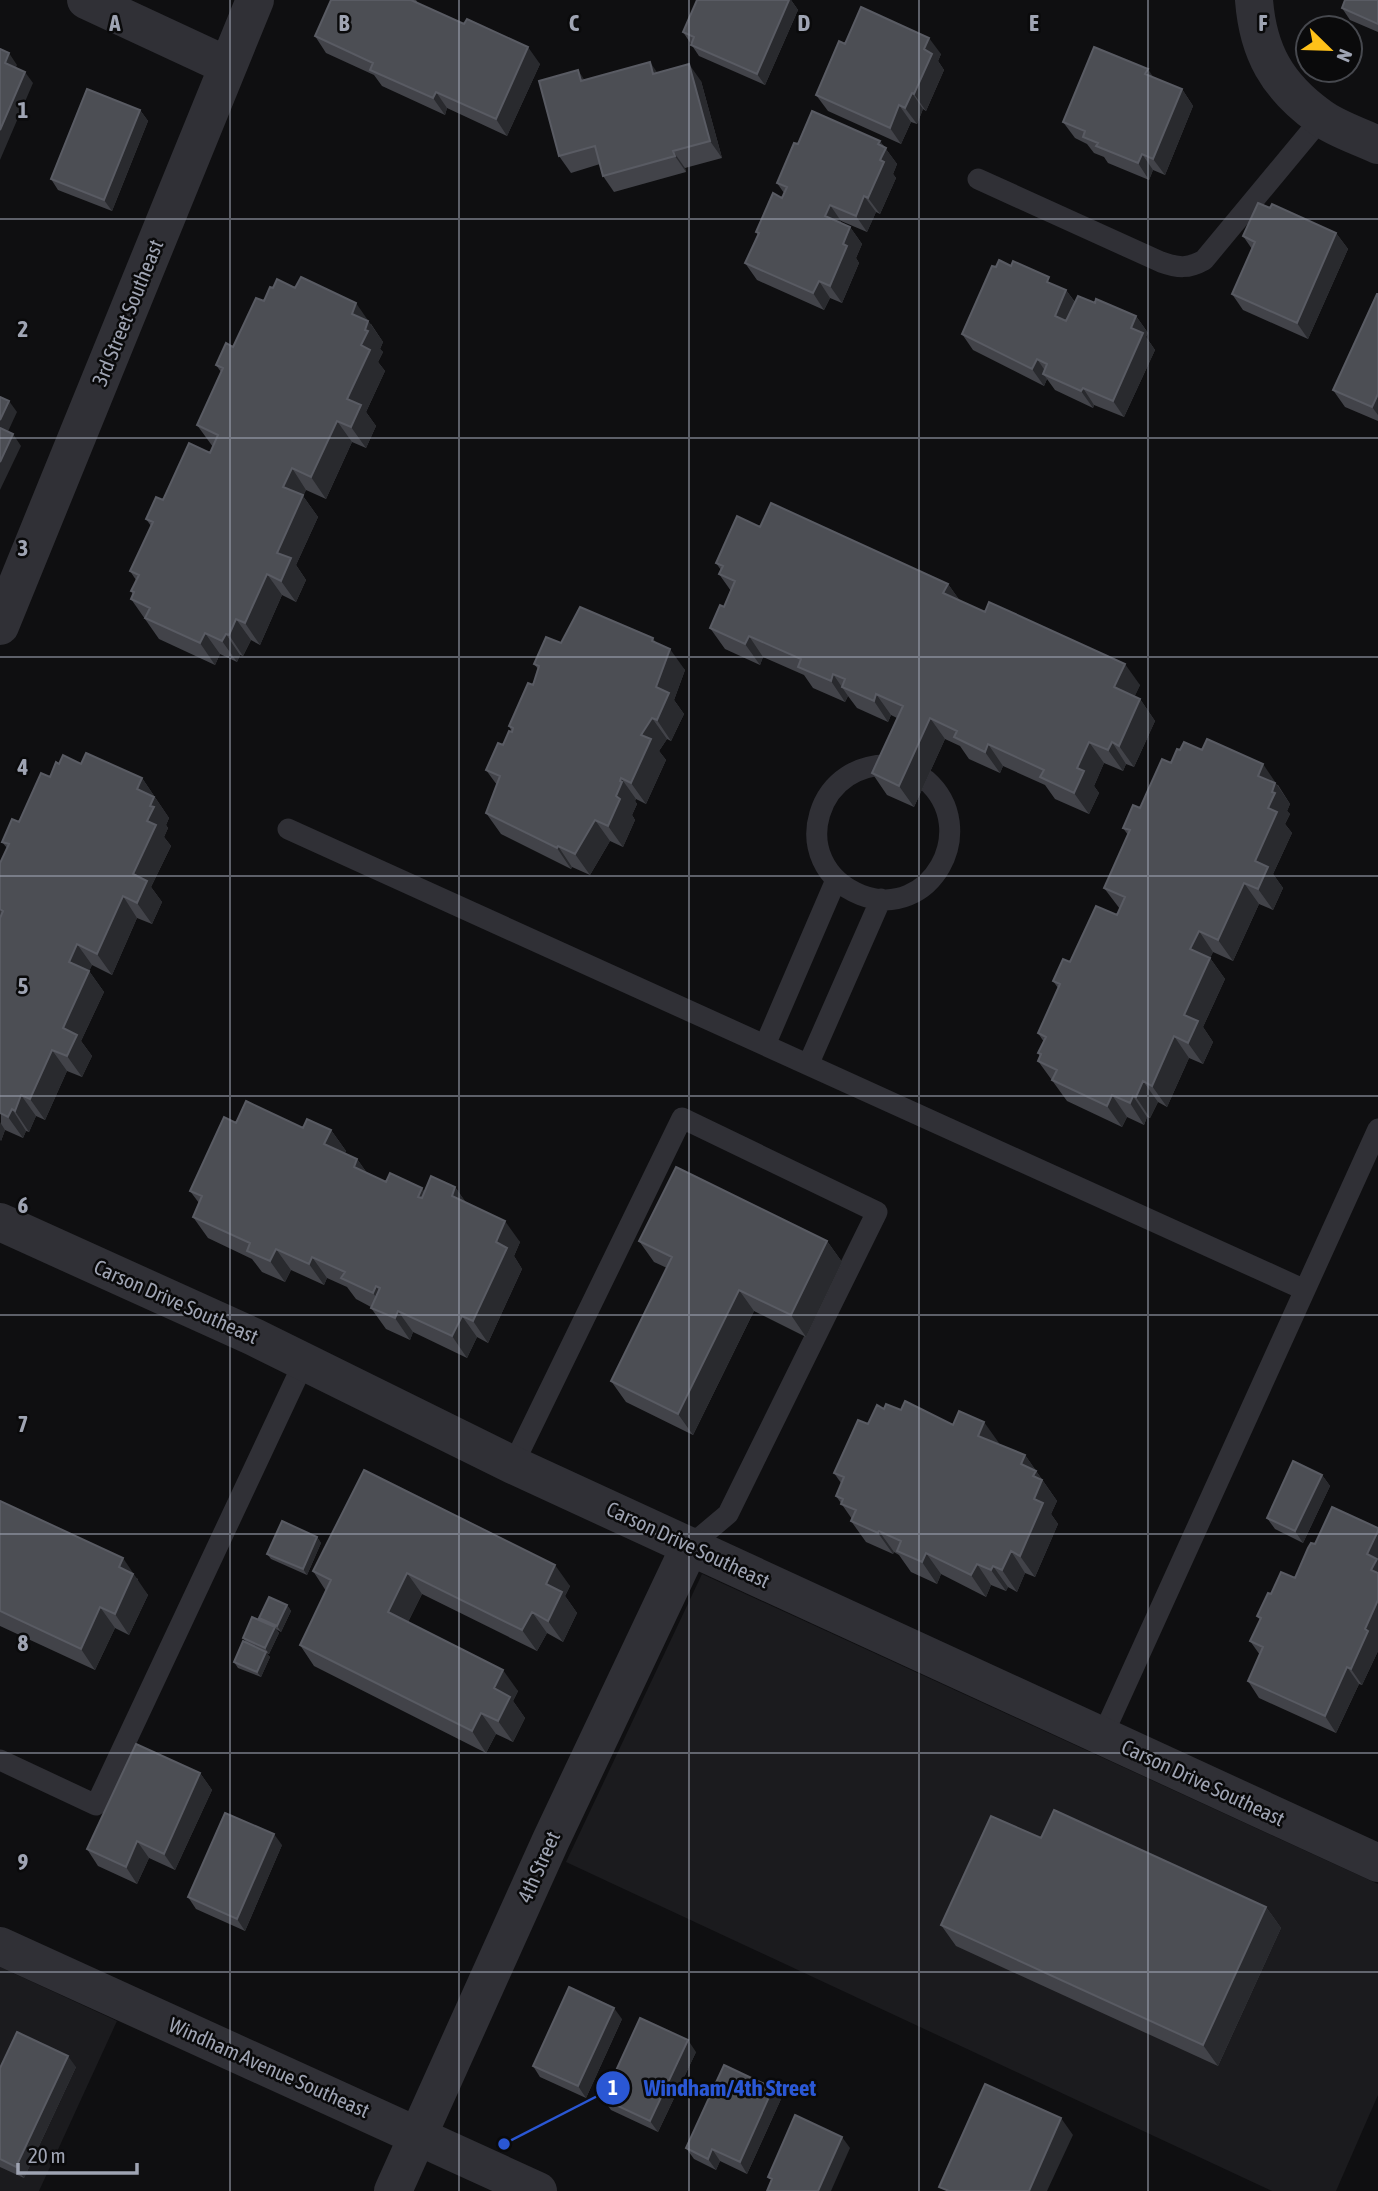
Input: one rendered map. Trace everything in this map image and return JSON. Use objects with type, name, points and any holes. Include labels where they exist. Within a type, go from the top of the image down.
[{"type":"street","points":[[86,0],[228,65]]},
{"type":"street","name":"3rd Street Southeast","points":[[0,623],[255,0]]},
{"type":"street","points":[[1254,0],[1256,30],[1264,51],[1285,88],[1321,119],[1378,145]]},
{"type":"street","name":"Carson Drive Southeast","points":[[0,1222],[254,1337],[513,1465],[1378,1863]]},
{"type":"street","name":"4th Street","points":[[393,2191],[551,1840],[690,1546]]},
{"type":"street","name":"Windham Avenue Southeast","points":[[0,1946],[538,2191]]},
{"type":"lane","points":[[978,178],[1161,262],[1177,268],[1192,267],[1204,260],[1321,119]]},
{"type":"lane","points":[[900,766],[867,766],[849,774],[834,786],[823,802],[817,820],[821,858],[836,880],[845,887],[862,895],[881,899],[900,897],[918,890],[933,877],[944,861],[950,843],[951,824],[946,805],[936,788],[926,780]]},
{"type":"lane","points":[[288,829],[1305,1290]]},
{"type":"lane","points":[[765,1045],[836,880]]},
{"type":"lane","points":[[808,1065],[881,899]]},
{"type":"lane","points":[[513,1465],[682,1118],[877,1212],[728,1514],[690,1546]]},
{"type":"lane","points":[[1102,1737],[1378,1129]]},
{"type":"lane","points":[[0,1760],[96,1805],[304,1362]]},
{"type":"shaded area","points":[[702,1574],[1378,1884],[1378,2095],[1336,2191],[1272,2191],[566,1862]]},
{"type":"shaded area","points":[[0,1967],[117,2021],[39,2191],[0,2191]]},
{"type":"building","points":[[331,0],[411,0],[464,24],[467,19],[528,47],[496,119],[436,92],[433,98],[370,70],[373,63],[315,36]]},
{"type":"building","points":[[697,0],[789,0],[757,74],[691,45],[694,37],[683,32]]},
{"type":"building","points":[[1345,0],[1378,0],[1378,24],[1364,18],[1364,14],[1356,14],[1342,8]]},
{"type":"building","points":[[861,7],[929,38],[924,49],[932,54],[914,94],[912,93],[905,108],[899,105],[890,128],[816,95],[839,41],[845,44]]},
{"type":"building","points":[[1094,47],[1148,69],[1145,74],[1182,89],[1153,159],[1142,154],[1138,163],[1096,146],[1098,143],[1083,137],[1085,131],[1063,122]]},
{"type":"building","points":[[0,49],[9,53],[5,63],[25,72],[0,130]]},
{"type":"building","points":[[650,62],[653,74],[689,64],[710,141],[673,151],[675,156],[603,176],[595,146],[559,156],[539,81],[578,70],[581,81]]},
{"type":"building","points":[[87,89],[140,110],[104,200],[51,179]]},
{"type":"building","points":[[812,111],[880,141],[878,144],[886,148],[880,160],[884,162],[868,198],[864,196],[856,216],[830,205],[825,216],[850,227],[843,244],[847,246],[830,286],[819,281],[813,293],[745,263],[773,193],[782,198],[787,187],[777,183],[794,143],[798,144]]},
{"type":"building","points":[[1258,203],[1270,208],[1272,204],[1336,233],[1297,323],[1232,294],[1255,242],[1243,236]]},
{"type":"building","points":[[999,260],[1011,266],[1013,261],[1049,277],[1047,282],[1066,290],[1055,316],[1066,321],[1078,296],[1095,303],[1096,299],[1136,316],[1131,328],[1143,333],[1113,401],[1083,388],[1081,391],[1043,374],[1047,364],[1037,359],[1032,369],[962,334],[992,266],[996,267]]},
{"type":"building","points":[[301,277],[356,303],[352,314],[368,321],[365,330],[368,331],[361,345],[370,350],[347,399],[361,405],[351,427],[337,421],[311,477],[292,468],[283,487],[303,495],[277,553],[291,558],[281,581],[267,574],[245,623],[236,619],[229,635],[226,634],[222,641],[205,633],[200,643],[145,618],[150,608],[131,599],[134,592],[131,591],[139,575],[130,571],[153,522],[146,519],[156,497],[163,500],[189,443],[210,453],[218,435],[197,425],[223,368],[216,365],[226,343],[233,347],[256,298],[264,301],[277,279],[295,288]]},
{"type":"building","points":[[1377,294],[1378,394],[1372,407],[1333,390]]},
{"type":"building","points":[[0,397],[9,401],[0,420]]},
{"type":"building","points":[[0,428],[13,434],[0,462]]},
{"type":"building","points":[[771,503],[948,584],[943,593],[985,612],[989,602],[1125,664],[1114,687],[1140,699],[1119,746],[1112,742],[1108,750],[1089,742],[1077,768],[1084,771],[1074,793],[1040,777],[1044,770],[988,744],[985,752],[954,737],[957,731],[930,718],[899,786],[872,773],[903,706],[876,694],[874,701],[842,687],[845,679],[833,674],[831,681],[798,667],[801,659],[749,636],[745,644],[710,628],[720,605],[724,607],[735,581],[719,574],[723,566],[716,563],[737,516],[760,527]]},
{"type":"building","points":[[580,607],[653,638],[652,641],[670,649],[656,687],[669,693],[657,720],[652,718],[641,735],[651,739],[631,783],[621,778],[616,796],[620,799],[608,826],[595,820],[575,854],[486,813],[500,776],[486,770],[498,743],[503,745],[509,731],[512,732],[513,728],[509,726],[528,683],[533,685],[539,666],[534,664],[546,637],[561,643]]},
{"type":"building","points":[[1207,739],[1263,764],[1258,776],[1275,783],[1272,792],[1275,793],[1268,808],[1277,812],[1255,861],[1268,867],[1258,889],[1244,883],[1218,940],[1199,931],[1190,949],[1210,958],[1184,1015],[1198,1021],[1188,1043],[1174,1036],[1152,1086],[1143,1081],[1136,1097],[1133,1096],[1130,1103],[1112,1095],[1107,1106],[1052,1080],[1057,1070],[1038,1061],[1041,1054],[1038,1053],[1046,1037],[1038,1033],[1060,984],[1053,981],[1063,959],[1070,962],[1096,906],[1117,915],[1125,897],[1104,888],[1130,830],[1123,828],[1133,805],[1140,808],[1162,759],[1171,763],[1177,749],[1180,750],[1184,742],[1202,750]]},
{"type":"building","points":[[86,753],[142,778],[137,789],[154,797],[150,806],[154,807],[147,821],[156,825],[133,874],[147,881],[137,903],[123,896],[97,954],[77,944],[69,962],[89,971],[63,1028],[77,1035],[67,1056],[52,1050],[30,1099],[21,1095],[15,1111],[12,1109],[8,1117],[0,1113],[0,918],[3,911],[0,909],[0,863],[9,844],[2,842],[12,819],[19,822],[41,773],[50,777],[56,762],[59,764],[63,755],[81,764]]},
{"type":"building","points":[[246,1101],[303,1128],[307,1119],[331,1130],[324,1144],[357,1159],[354,1167],[386,1182],[390,1173],[422,1188],[418,1197],[422,1198],[431,1176],[455,1187],[452,1196],[505,1221],[496,1242],[507,1248],[473,1321],[462,1316],[452,1336],[398,1311],[395,1318],[371,1308],[380,1288],[376,1286],[373,1293],[341,1278],[345,1272],[312,1257],[309,1264],[276,1249],[270,1261],[247,1251],[250,1243],[193,1217],[202,1196],[190,1191],[224,1117],[236,1123]]},
{"type":"building","points":[[676,1167],[827,1241],[791,1315],[739,1290],[678,1414],[611,1381],[672,1257],[639,1241]]},
{"type":"building","points":[[905,1401],[953,1425],[959,1411],[984,1422],[978,1436],[1025,1455],[1021,1464],[1036,1471],[1033,1476],[1042,1480],[1034,1499],[1043,1503],[1020,1556],[1011,1551],[1002,1570],[993,1566],[991,1570],[977,1564],[971,1575],[926,1553],[922,1562],[897,1551],[901,1541],[851,1521],[856,1510],[841,1504],[843,1499],[836,1496],[844,1477],[834,1473],[858,1420],[868,1424],[877,1405],[884,1409],[886,1404],[901,1410]]},
{"type":"building","points":[[1293,1461],[1322,1475],[1295,1531],[1267,1518]]},
{"type":"building","points":[[364,1470],[555,1565],[546,1584],[562,1592],[548,1621],[532,1612],[522,1630],[407,1573],[388,1612],[503,1670],[494,1688],[510,1697],[498,1721],[481,1713],[472,1731],[300,1645],[331,1580],[313,1571]]},
{"type":"building","points":[[0,1501],[123,1558],[119,1567],[133,1574],[115,1614],[100,1607],[81,1649],[0,1611]]},
{"type":"building","points":[[1332,1507],[1378,1528],[1367,1554],[1377,1559],[1371,1570],[1378,1573],[1378,1600],[1351,1669],[1347,1667],[1325,1716],[1248,1681],[1263,1647],[1250,1641],[1261,1618],[1257,1616],[1268,1593],[1271,1594],[1281,1572],[1295,1578],[1308,1548],[1311,1543],[1315,1544]]},
{"type":"building","points":[[282,1521],[317,1537],[303,1569],[267,1554]]},
{"type":"building","points":[[269,1597],[287,1605],[277,1626],[259,1618]]},
{"type":"building","points":[[252,1617],[275,1627],[265,1648],[243,1638]]},
{"type":"building","points":[[243,1641],[266,1652],[257,1672],[234,1662]]},
{"type":"building","points":[[136,1744],[200,1773],[164,1854],[137,1841],[126,1867],[87,1849]]},
{"type":"building","points":[[1054,1810],[1266,1907],[1203,2045],[941,1925],[991,1816],[1041,1838]]},
{"type":"building","points":[[225,1813],[274,1834],[237,1919],[188,1897]]},
{"type":"building","points":[[569,1987],[614,2008],[578,2086],[533,2066]]},
{"type":"building","points":[[640,2018],[688,2040],[650,2121],[603,2099]]},
{"type":"building","points":[[17,2032],[68,2056],[16,2167],[0,2159],[0,2068]]},
{"type":"building","points":[[724,2065],[773,2088],[740,2162],[712,2149],[708,2159],[686,2148]]},
{"type":"building","points":[[985,2084],[1061,2118],[1029,2191],[949,2191],[939,2187]]},
{"type":"building","points":[[795,2115],[842,2137],[818,2191],[767,2191],[772,2179],[768,2177]]},
{"type":"place","name":"Windham/4th Street","points":[[504,2144]]}]
